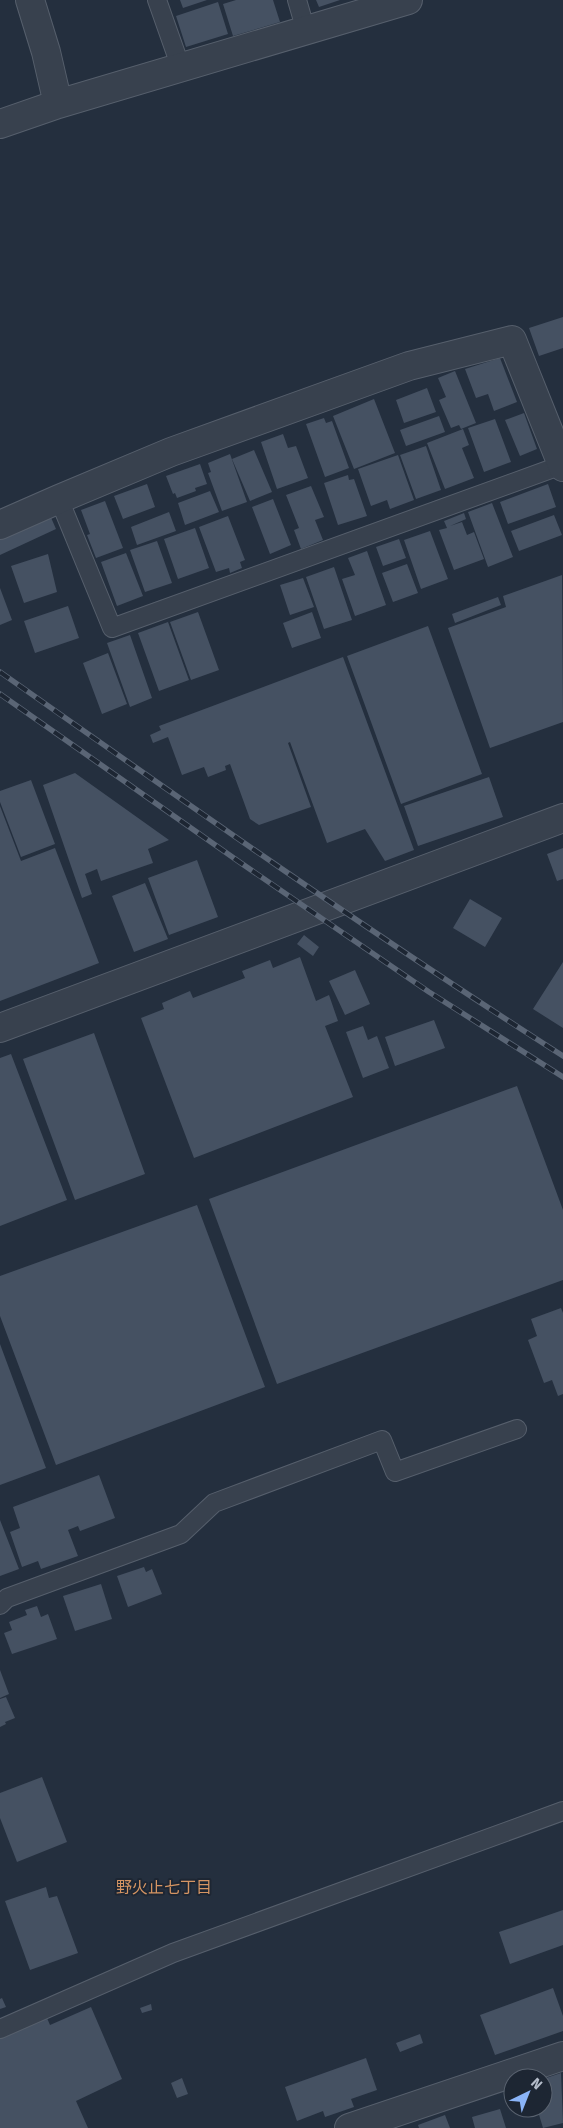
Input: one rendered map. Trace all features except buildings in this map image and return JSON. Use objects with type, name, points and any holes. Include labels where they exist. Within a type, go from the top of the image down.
[{"type":"street","points":[[30,0],[46,52],[58,104]]},
{"type":"street","points":[[0,124],[58,104],[402,1]]},
{"type":"street","points":[[0,525],[59,498],[171,452],[409,366],[512,340],[562,466]]},
{"type":"street","points":[[0,1028],[563,818]]},
{"type":"street","points":[[349,2128],[563,2056]]},
{"type":"lane","points":[[157,0],[181,68]]},
{"type":"lane","points":[[298,0],[306,31]]},
{"type":"lane","points":[[59,498],[112,628],[562,466]]},
{"type":"lane","points":[[0,1605],[7,1598],[181,1534],[214,1503],[382,1440],[395,1472],[517,1429]]},
{"type":"lane","points":[[0,2029],[173,1953],[563,1811]]},
{"type":"railway","points":[[0,672],[350,915],[563,1056]]},
{"type":"railway","points":[[0,694],[429,992],[563,1077]]},
{"type":"district","name":"野火止七丁目","points":[[164,1887]]}]
